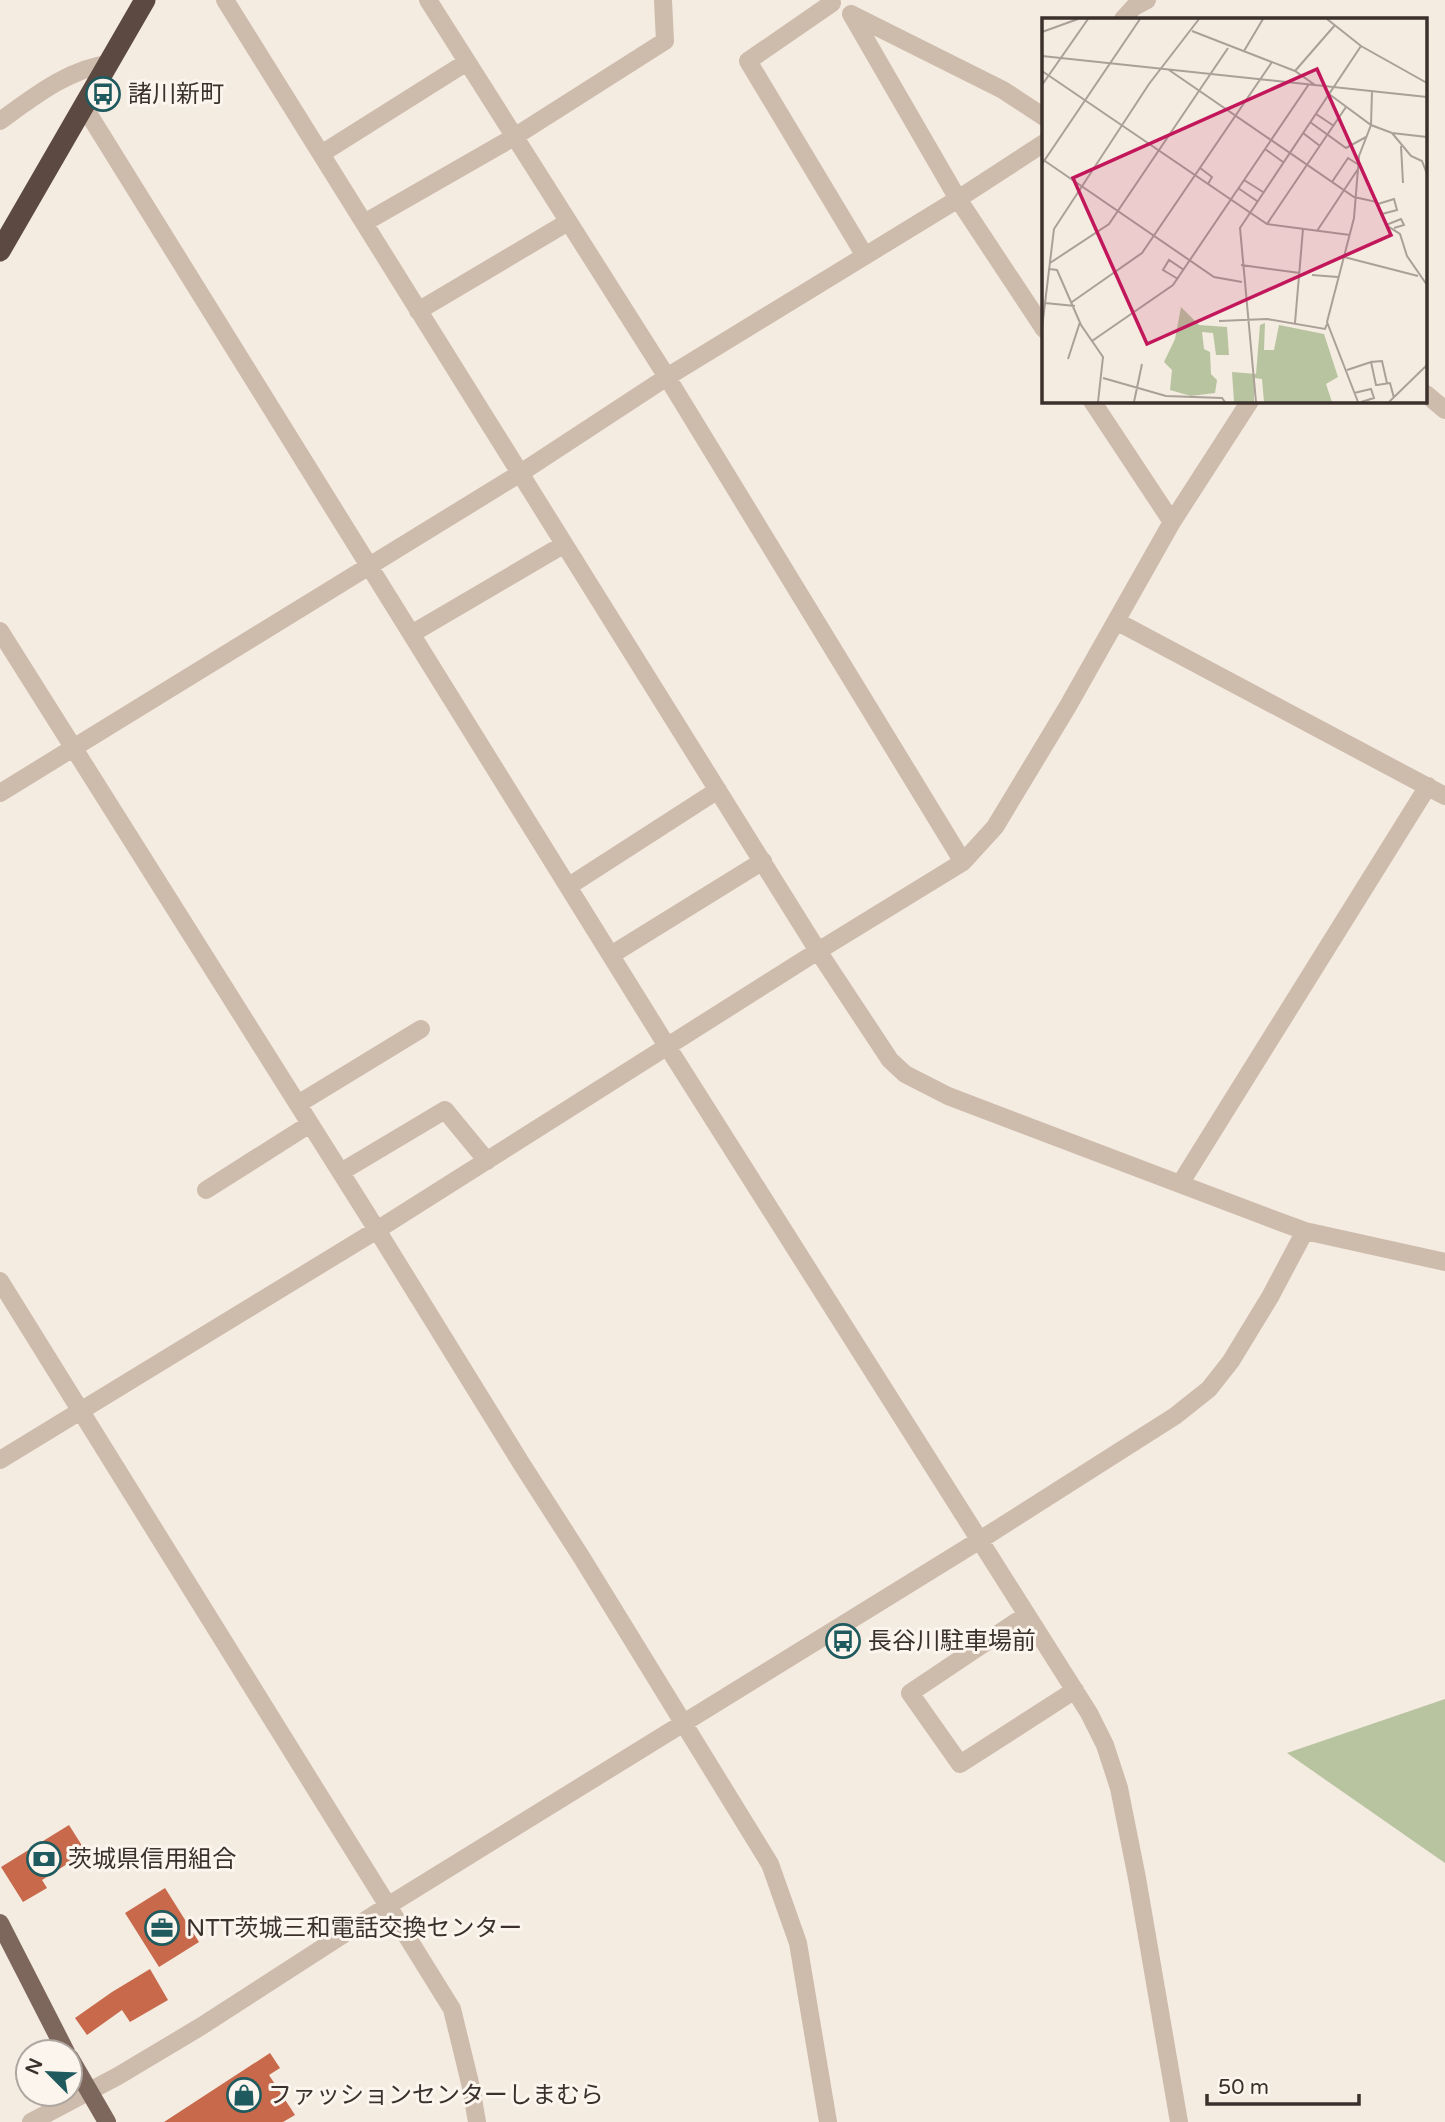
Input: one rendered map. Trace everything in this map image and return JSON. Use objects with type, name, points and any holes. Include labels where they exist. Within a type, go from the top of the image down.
[{"type":"highway","points":[[0,251],[145,0]]},
{"type":"main road","points":[[0,1923],[59,2038]]},
{"type":"main road","points":[[84,2083],[107,2122]]},
{"type":"street","points":[[225,0],[563,545],[764,861],[818,951],[890,1060],[905,1074],[935,1090],[996,1116],[1305,1231],[1445,1262]]},
{"type":"street","points":[[428,0],[667,377],[963,862]]},
{"type":"street","points":[[364,223],[514,136],[665,41],[663,0]]},
{"type":"street","points":[[1124,18],[1134,7],[1147,0]]},
{"type":"street","points":[[865,256],[748,61],[829,1],[1003,90],[1042,116]]},
{"type":"street","points":[[851,14],[958,199],[1042,326]]},
{"type":"street","points":[[321,154],[467,62]]},
{"type":"street","points":[[0,121],[68,77],[87,68],[108,64]]},
{"type":"street","points":[[83,105],[667,1046],[1075,1690],[1105,1745],[1119,1788],[1137,1878],[1178,2122]]},
{"type":"street","points":[[0,793],[519,474],[667,377],[958,199],[1042,144]]},
{"type":"street","points":[[418,311],[568,222]]},
{"type":"street","points":[[1428,396],[1445,410]]},
{"type":"street","points":[[1093,402],[1172,522]]},
{"type":"street","points":[[0,1460],[377,1230],[963,862],[995,827],[1068,706],[1172,522],[1249,402]]},
{"type":"street","points":[[413,633],[563,545]]},
{"type":"street","points":[[1116,621],[1445,796]]},
{"type":"street","points":[[0,631],[341,1172],[771,1864],[798,1943],[828,2122]]},
{"type":"street","points":[[1180,1184],[1427,786]]},
{"type":"street","points":[[569,886],[718,790]]},
{"type":"street","points":[[611,955],[764,861]]},
{"type":"street","points":[[298,1104],[421,1029]]},
{"type":"street","points":[[341,1172],[445,1110],[487,1160]]},
{"type":"street","points":[[206,1190],[310,1124]]},
{"type":"street","points":[[31,2122],[118,2076],[200,2027],[389,1905],[980,1540],[1175,1416],[1209,1389],[1231,1361],[1305,1231]]},
{"type":"street","points":[[0,1281],[7,1310],[79,1410],[453,2009],[477,2122]]},
{"type":"street","points":[[1026,1616],[910,1693],[960,1764],[1075,1690]]},
{"type":"green space","points":[[1445,1699],[1445,1863],[1287,1753]]},
{"type":"building","name":"茨城県信用組合","points":[[69,1825],[86,1852],[42,1880],[47,1888],[23,1902],[1,1867]]},
{"type":"building","name":"NTT茨城三和電話交換センター","points":[[165,1888],[199,1942],[159,1967],[125,1913]]},
{"type":"building","points":[[150,1969],[168,2000],[130,2022],[122,2010],[87,2035],[75,2018]]},
{"type":"building","name":"ファッションセンターしまむら","points":[[270,2053],[280,2068],[269,2075],[295,2115],[283,2122],[164,2122]]},
{"type":"place","name":"諸川新町","points":[[103,94]]},
{"type":"place","name":"長谷川駐車場前","points":[[843,1641]]},
{"type":"place","name":"茨城県信用組合","points":[[44,1859]]},
{"type":"place","name":"NTT茨城三和電話交換センター","points":[[162,1928]]},
{"type":"place","name":"ファッションセンターしまむら","points":[[244,2095]]}]
